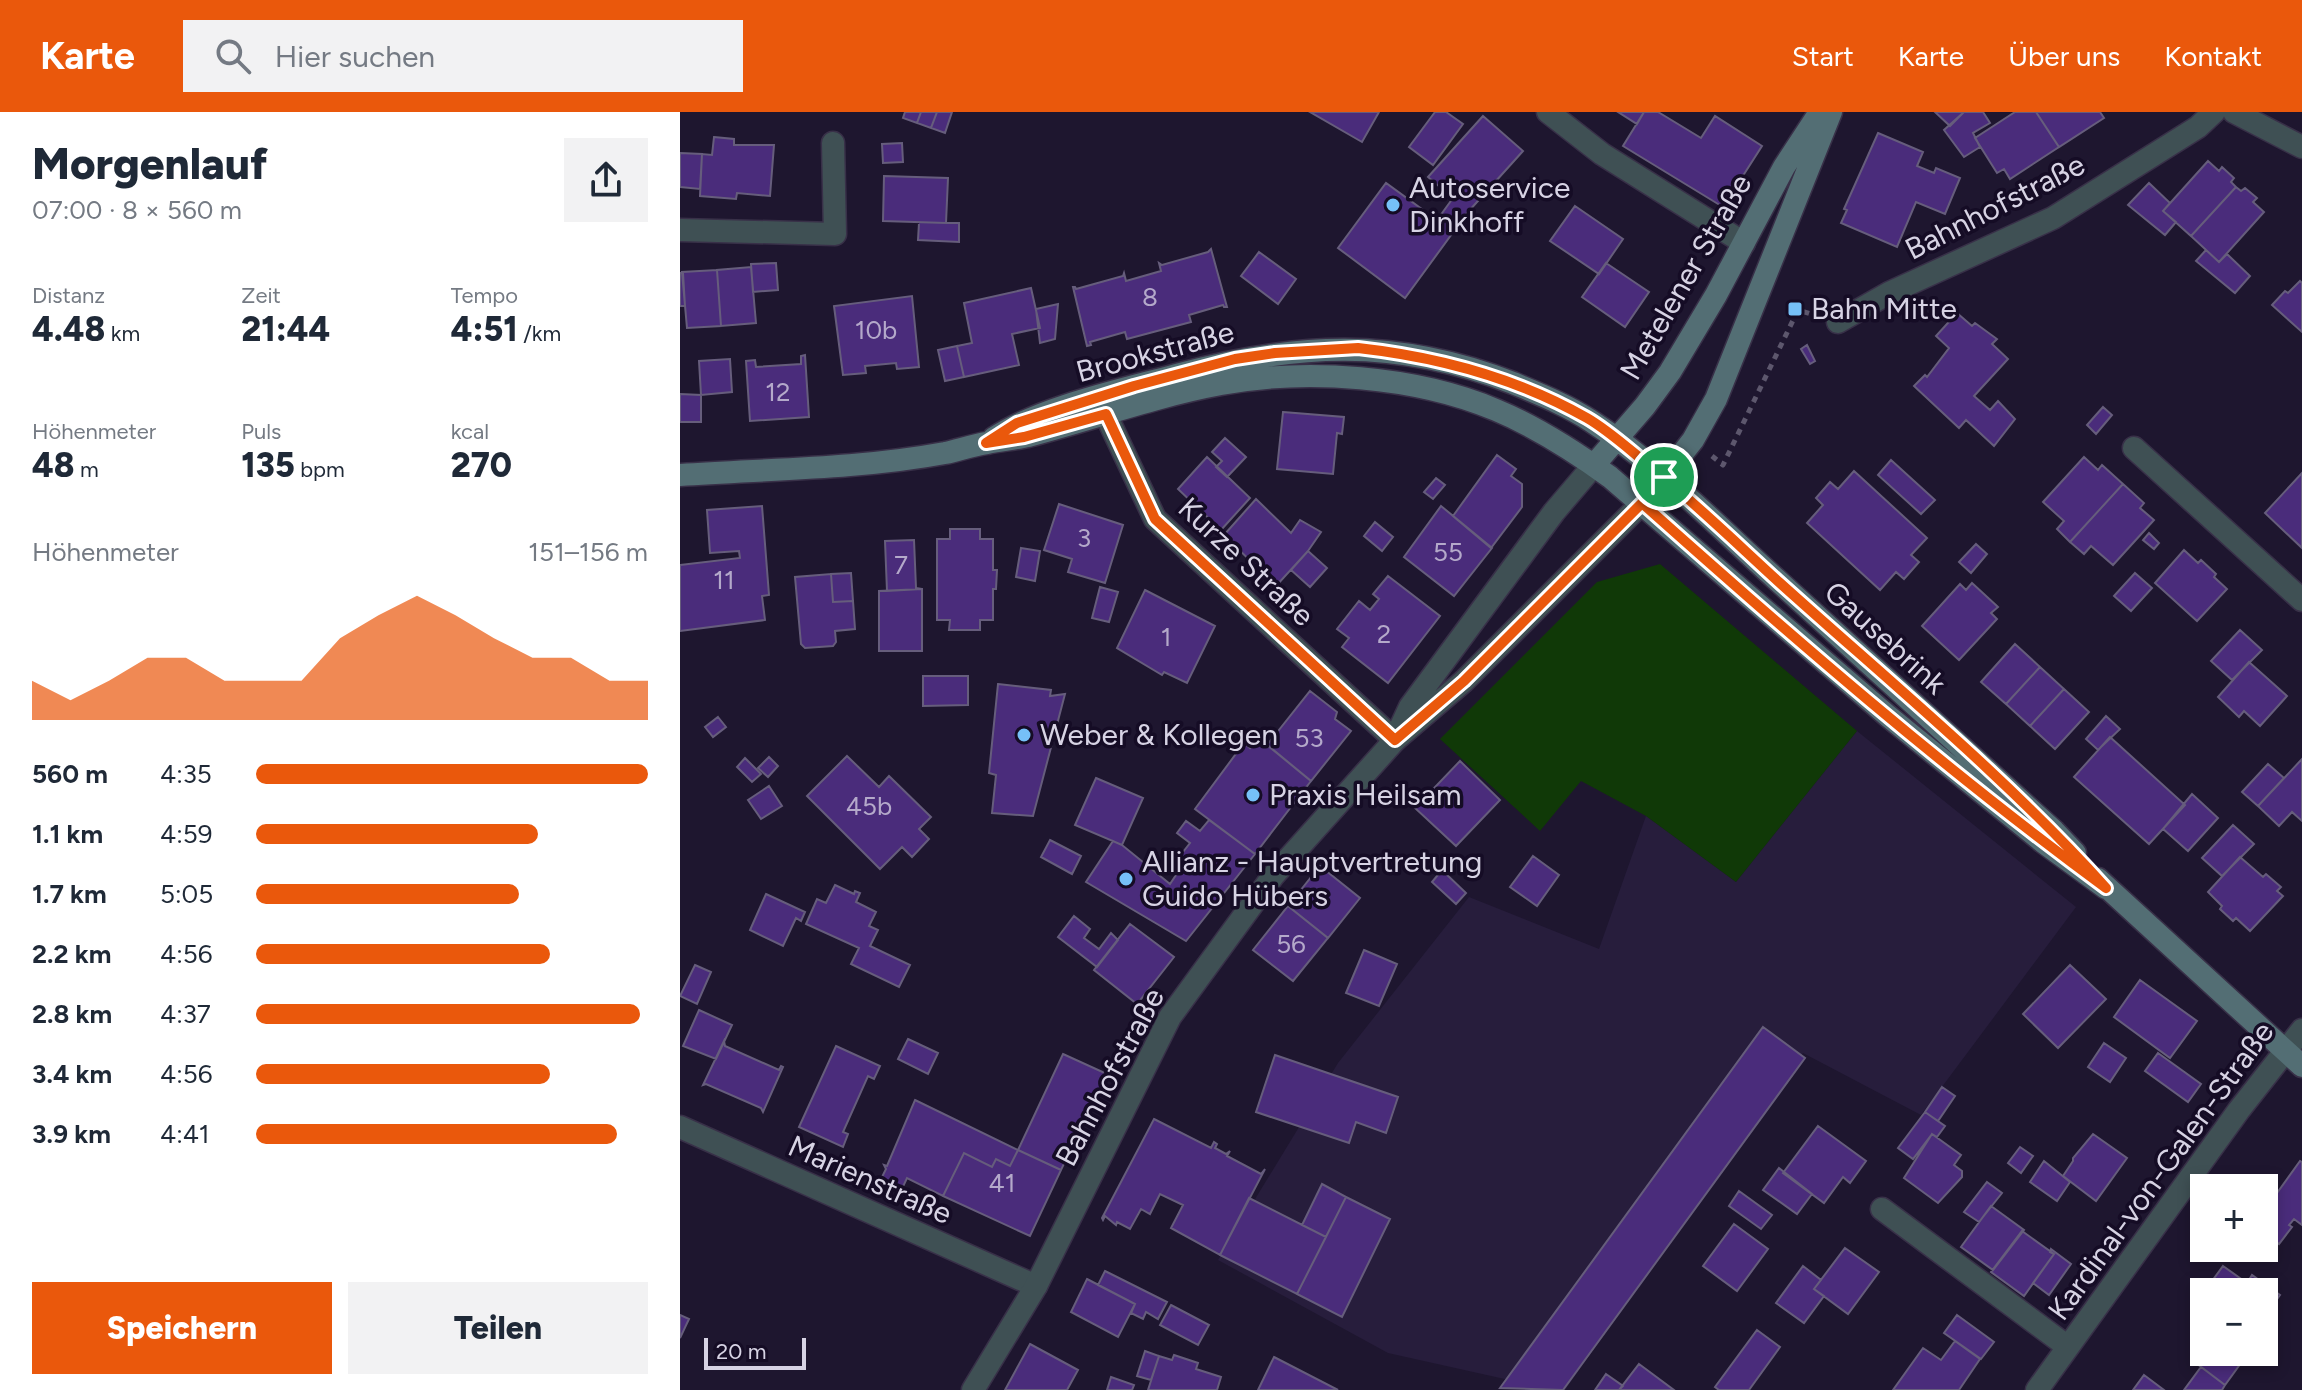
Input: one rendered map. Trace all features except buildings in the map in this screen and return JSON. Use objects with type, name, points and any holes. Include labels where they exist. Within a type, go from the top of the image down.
[{"type":"main road","name":"Metelener Straße","points":[[1594,465],[1670,372],[1784,167],[1820,112]]},
{"type":"main road","name":"Metelener Straße","points":[[1664,477],[1693,440],[1716,399],[1831,112]]},
{"type":"main road","name":"Brookstraße","points":[[680,475],[904,459],[1024,437],[1235,359],[1275,353],[1358,348],[1408,354],[1490,374],[1544,396],[1590,420],[1617,439]]},
{"type":"main road","name":"Brookstraße","points":[[1102,406],[1261,378],[1325,377],[1386,381],[1440,392],[1492,408],[1567,446],[1642,503]]},
{"type":"main road","name":"Gausebrink","points":[[1617,439],[1664,477],[2054,831],[2106,888],[2294,1059]]},
{"type":"main road","name":"Gausebrink","points":[[1642,503],[1888,716],[2043,842],[2106,888]]},
{"type":"street","points":[[1548,112],[1602,154],[1744,243]]},
{"type":"street","name":"Bahnhofstraße","points":[[1838,322],[1889,293],[2053,218],[2198,127],[2214,112]]},
{"type":"street","points":[[2234,112],[2302,147]]},
{"type":"street","points":[[680,230],[835,234],[833,143]]},
{"type":"street","name":"Kurze Straße","points":[[1102,406],[1155,519],[1395,740]]},
{"type":"street","points":[[2134,448],[2302,600]]},
{"type":"street","name":"Bahnhofstraße","points":[[1395,740],[1410,707],[1554,512],[1594,465]]},
{"type":"street","name":"Bahnhofstraße","points":[[973,1390],[1036,1286],[1170,1017],[1273,876],[1395,740],[1464,681],[1642,503],[1664,477]]},
{"type":"street","name":"Kardinal-von-Galen-Straße","points":[[2037,1390],[2239,1110],[2294,1059],[2302,1030]]},
{"type":"street","name":"Marienstraße","points":[[680,1127],[1036,1286]]},
{"type":"street","name":"Kardinal-von-Galen-Straße","points":[[1882,1209],[2068,1347]]},
{"type":"path","points":[[1693,440],[1723,465],[1798,310],[1838,322]]},
{"type":"shaded area","points":[[1857,731],[2076,907],[1921,1115],[1803,1053],[1565,1390],[1388,1353],[1218,1260],[1338,1063],[1469,897],[1599,949],[1646,816],[1736,882]]},
{"type":"green space","points":[[1660,564],[1857,731],[1736,882],[1646,816],[1581,781],[1540,831],[1440,739],[1597,582]]},
{"type":"place","name":"Autoservice Dinkhoff","points":[[1393,205]]},
{"type":"place","name":"Bahn Mitte","points":[[1795,309]]},
{"type":"place","name":"Weber & Kollegen","points":[[1024,735]]},
{"type":"place","name":"Praxis Heilsam","points":[[1253,795]]},
{"type":"place","name":"Allianz - Hauptvertretung Guido Hübers","points":[[1126,879]]},
{"type":"route","points":[[1358,348],[1448,362],[1490,374],[1544,396],[1590,420],[1664,477],[2054,831],[2106,888],[2043,842],[1888,716],[1642,503],[1464,681],[1395,740],[1155,519],[1106,414],[1024,437],[986,443],[1017,423],[1134,386],[1235,359],[1275,353],[1358,348]]}]
